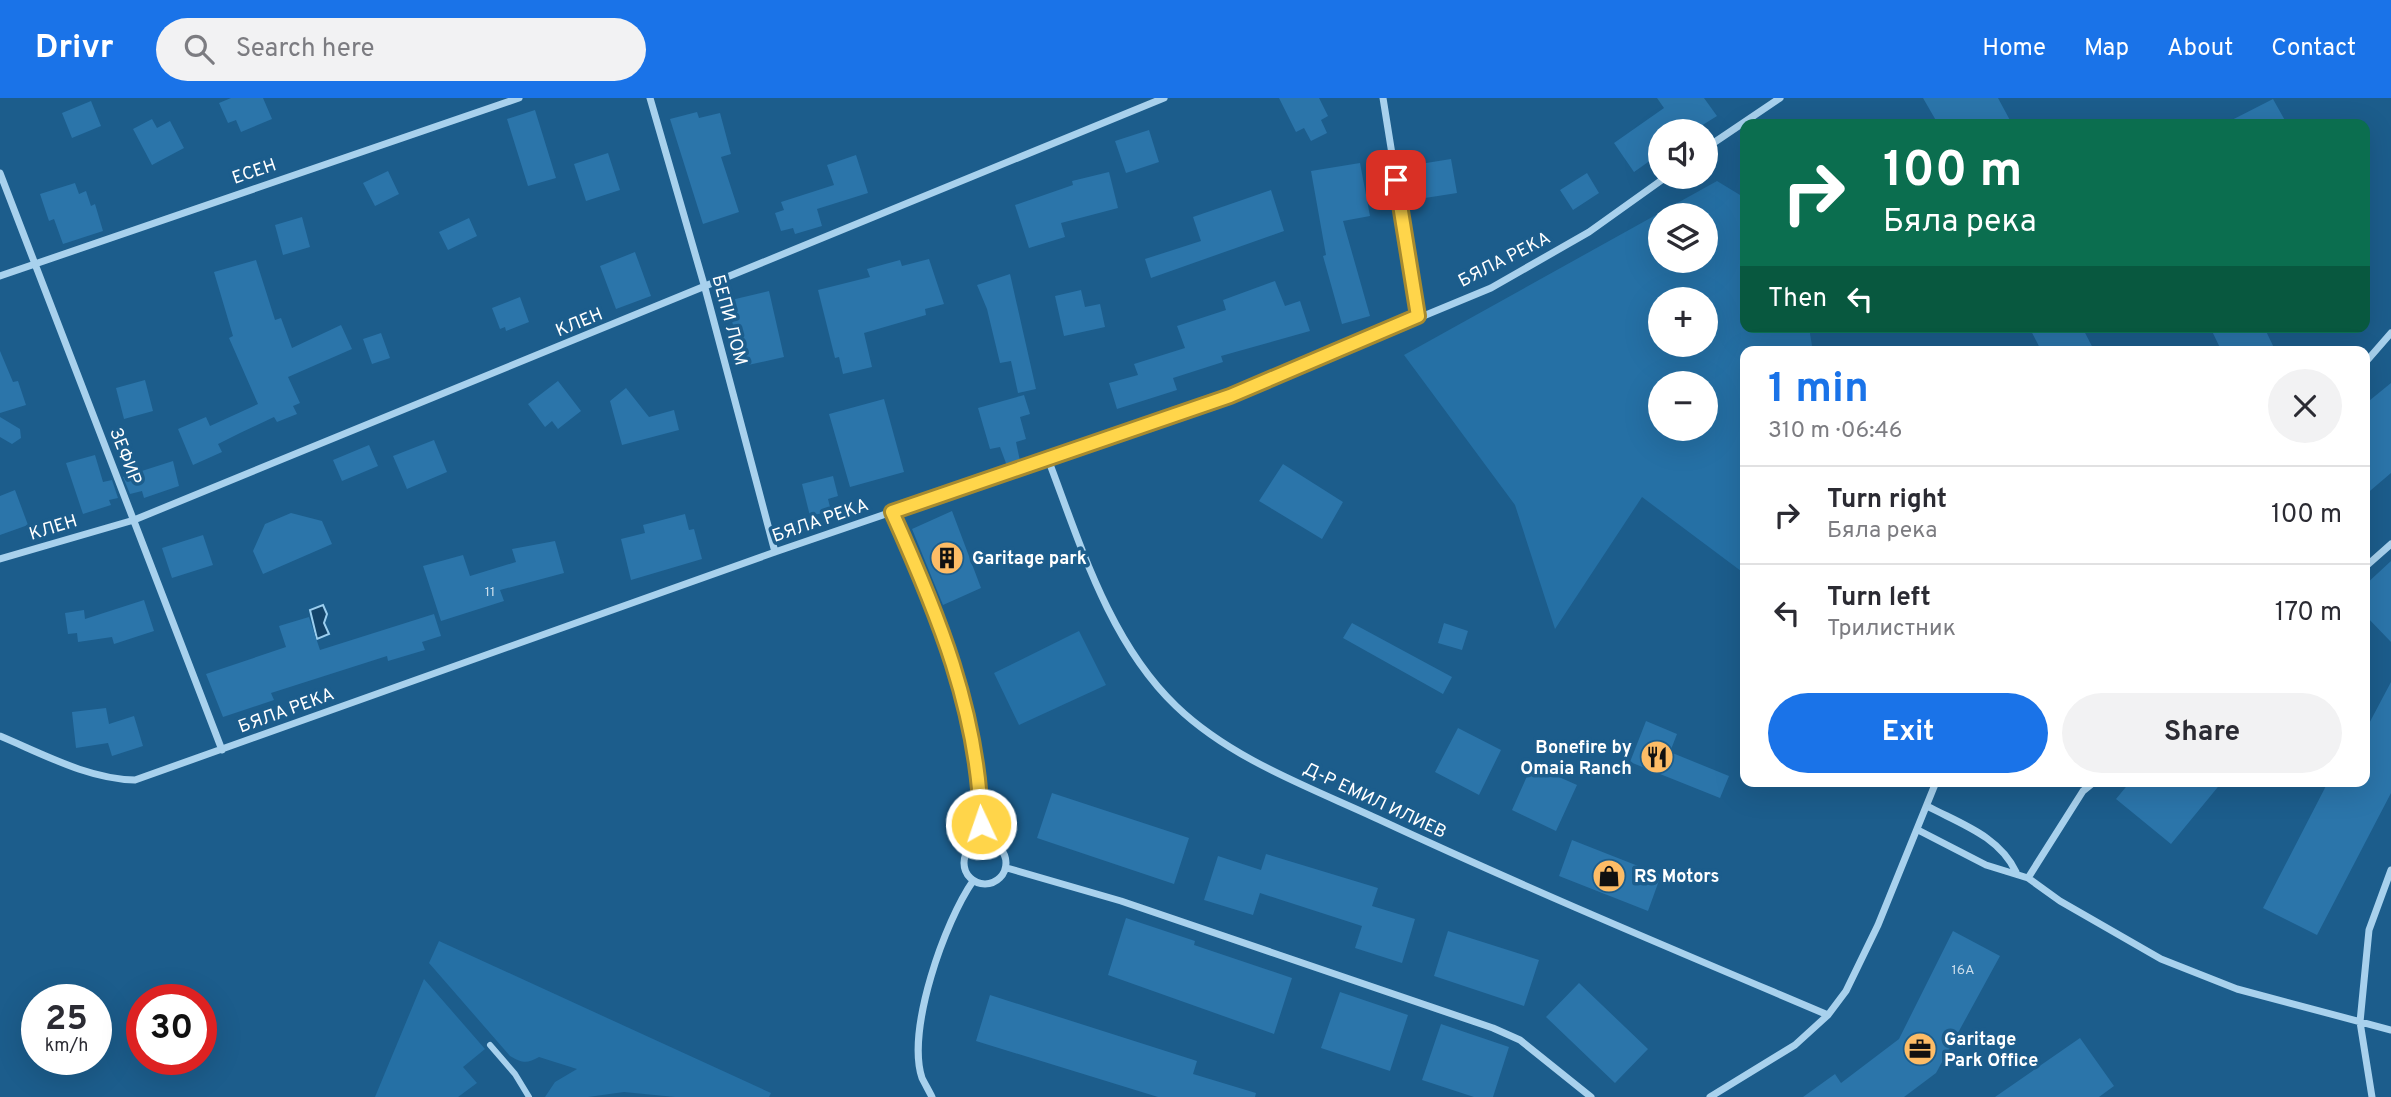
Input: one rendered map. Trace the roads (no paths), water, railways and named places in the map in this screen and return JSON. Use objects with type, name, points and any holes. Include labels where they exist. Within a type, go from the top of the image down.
[{"type":"street","name":"ЕСЕН","points":[[0,276],[519,98]]},
{"type":"street","name":"БЕПИ ЛОМ","points":[[650,98],[705,288],[775,552]]},
{"type":"street","name":"КЛЕН","points":[[0,559],[134,520],[1164,98]]},
{"type":"street","points":[[1382,98],[1418,316]]},
{"type":"street","points":[[1749,119],[1780,98]]},
{"type":"street","points":[[1718,140],[1740,125]]},
{"type":"street","name":"ЗЕФИР","points":[[0,173],[222,750]]},
{"type":"street","name":"БЯЛА РЕКА","points":[[0,736],[112,780],[135,780],[775,552],[1230,396],[1491,288],[1589,232],[1649,189]]},
{"type":"street","points":[[2370,357],[2391,333]]},
{"type":"street","name":"Д-Р ЕМИЛ ИЛИЕВ","points":[[1048,459],[1076,533],[1122,634],[1144,669],[1175,706],[1216,738],[1260,764],[1520,885],[1828,1015]]},
{"type":"street","points":[[892,512],[951,651],[978,773],[981,842]]},
{"type":"street","points":[[2370,563],[2391,544]]},
{"type":"street","points":[[1710,1097],[1795,1045],[1828,1015],[1858,970],[1934,787]]},
{"type":"street","points":[[2028,878],[2088,787]]},
{"type":"street","points":[[1927,806],[1993,841],[2008,855],[2016,872]]},
{"type":"street","points":[[1918,830],[1986,865],[2016,872],[2028,878],[2060,901],[2161,959],[2237,989],[2391,1030]]},
{"type":"street","points":[[990,842],[1004,851],[1007,868],[998,881],[989,885],[973,881],[964,867],[964,859],[973,845],[990,842]]},
{"type":"street","points":[[1007,868],[1121,901],[1493,1028],[1531,1047],[1591,1097]]},
{"type":"street","points":[[2372,1097],[2360,1022],[2369,930],[2391,870]]},
{"type":"street","points":[[932,1097],[922,1076],[919,1030],[950,919],[973,881]]},
{"type":"street","points":[[490,1045],[515,1074],[529,1097]]},
{"type":"place","name":"Garitage park","points":[[947,558]]},
{"type":"place","name":"Bonefire by Omaia Ranch","points":[[1657,757]]},
{"type":"place","name":"RS Motors","points":[[1609,876]]},
{"type":"place","name":"Garitage Park Office","points":[[1920,1049]]}]
